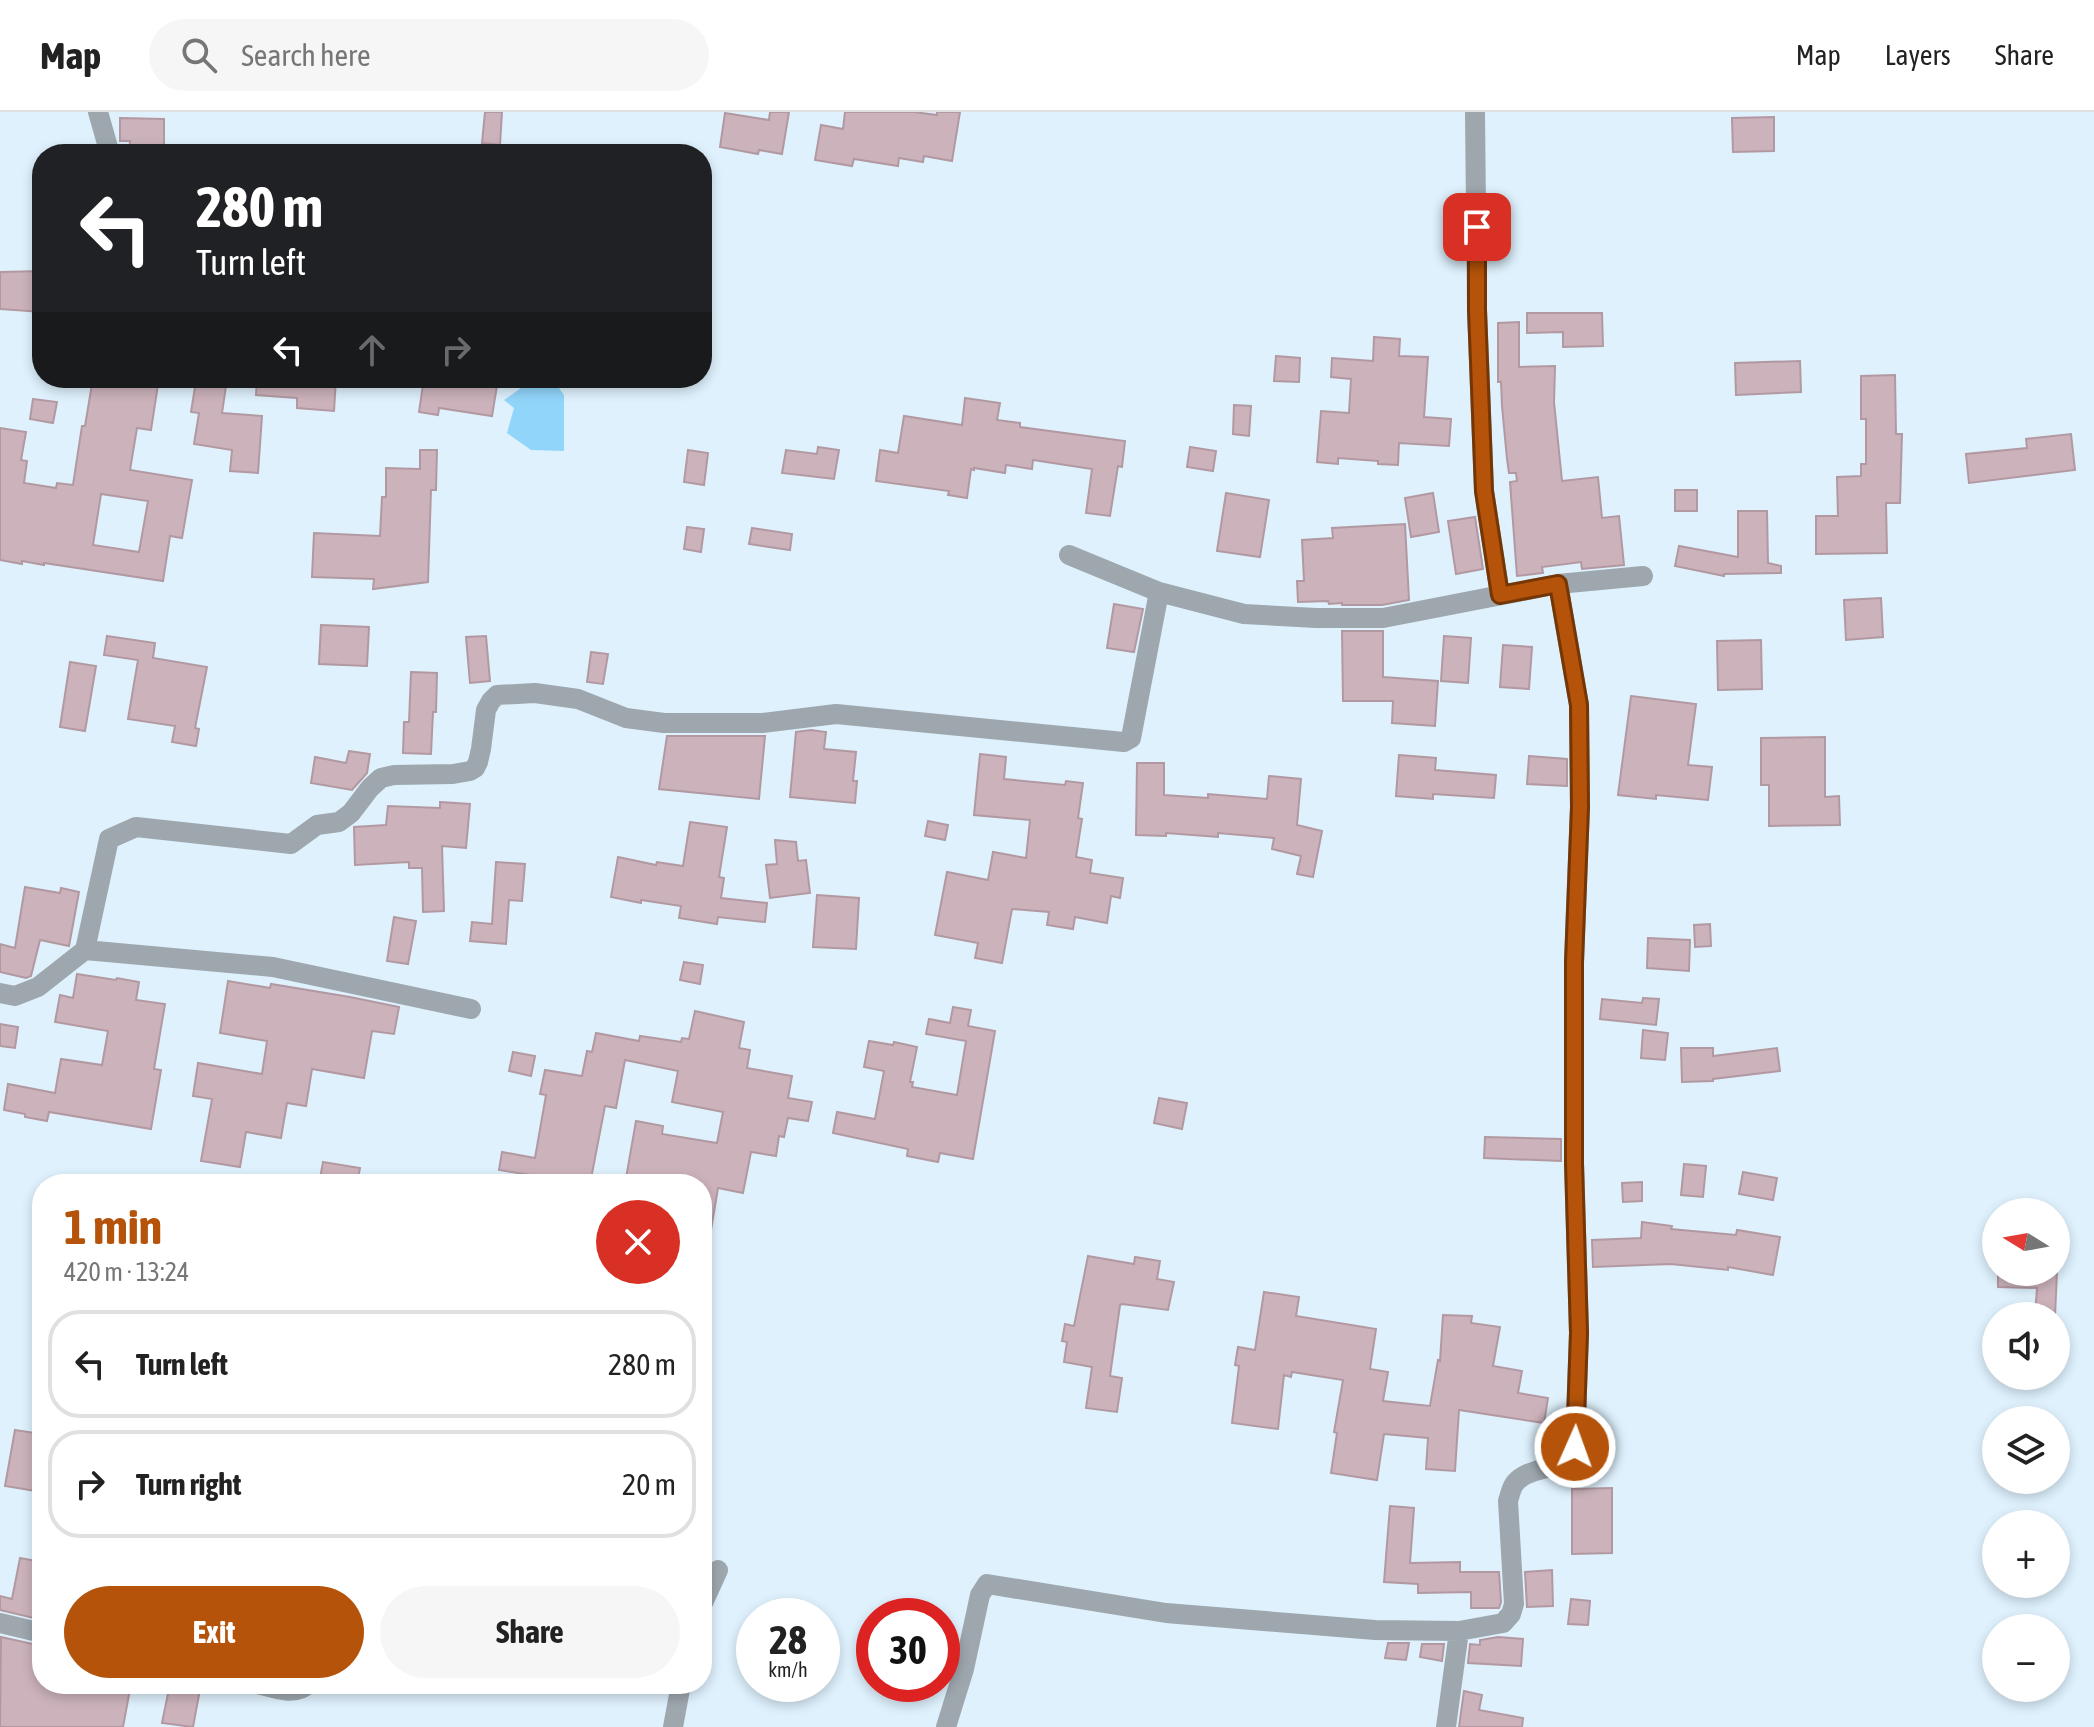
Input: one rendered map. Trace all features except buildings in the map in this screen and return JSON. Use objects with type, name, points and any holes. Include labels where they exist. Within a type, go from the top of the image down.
[{"type":"street","points":[[98,112],[107,144]]},
{"type":"street","points":[[1475,112],[1477,310],[1484,491],[1500,595]]},
{"type":"street","points":[[1069,555],[1159,592],[1244,614],[1316,618],[1383,618],[1558,584],[1643,576]]},
{"type":"street","points":[[946,1727],[964,1669],[980,1595],[987,1584],[1166,1613],[1375,1630],[1459,1631],[1503,1623],[1511,1614],[1514,1604],[1508,1501],[1513,1485],[1522,1477],[1570,1458],[1575,1447],[1579,1333],[1574,1163],[1574,962],[1580,807],[1579,705],[1558,584]]},
{"type":"street","points":[[0,993],[15,996],[38,987],[85,950],[109,839],[136,827],[291,844],[317,825],[339,822],[351,813],[381,778],[453,774],[475,768],[486,710],[497,695],[535,693],[578,699],[626,718],[664,723],[762,723],[836,714],[1124,742],[1131,738],[1159,592]]},
{"type":"street","points":[[85,950],[273,967],[471,1009]]},
{"type":"street","points":[[712,1583],[718,1570]]},
{"type":"street","points":[[0,1623],[32,1631]]},
{"type":"street","points":[[1446,1727],[1459,1631]]},
{"type":"street","points":[[673,1727],[679,1694]]},
{"type":"shaded area","points":[[521,388],[559,388],[564,395],[564,451],[531,450],[507,433],[514,408],[504,400]]},
{"type":"route","points":[[1477,227],[1484,491],[1500,595],[1558,584],[1579,705],[1580,807],[1574,962],[1574,1163],[1579,1333],[1575,1447]]}]
